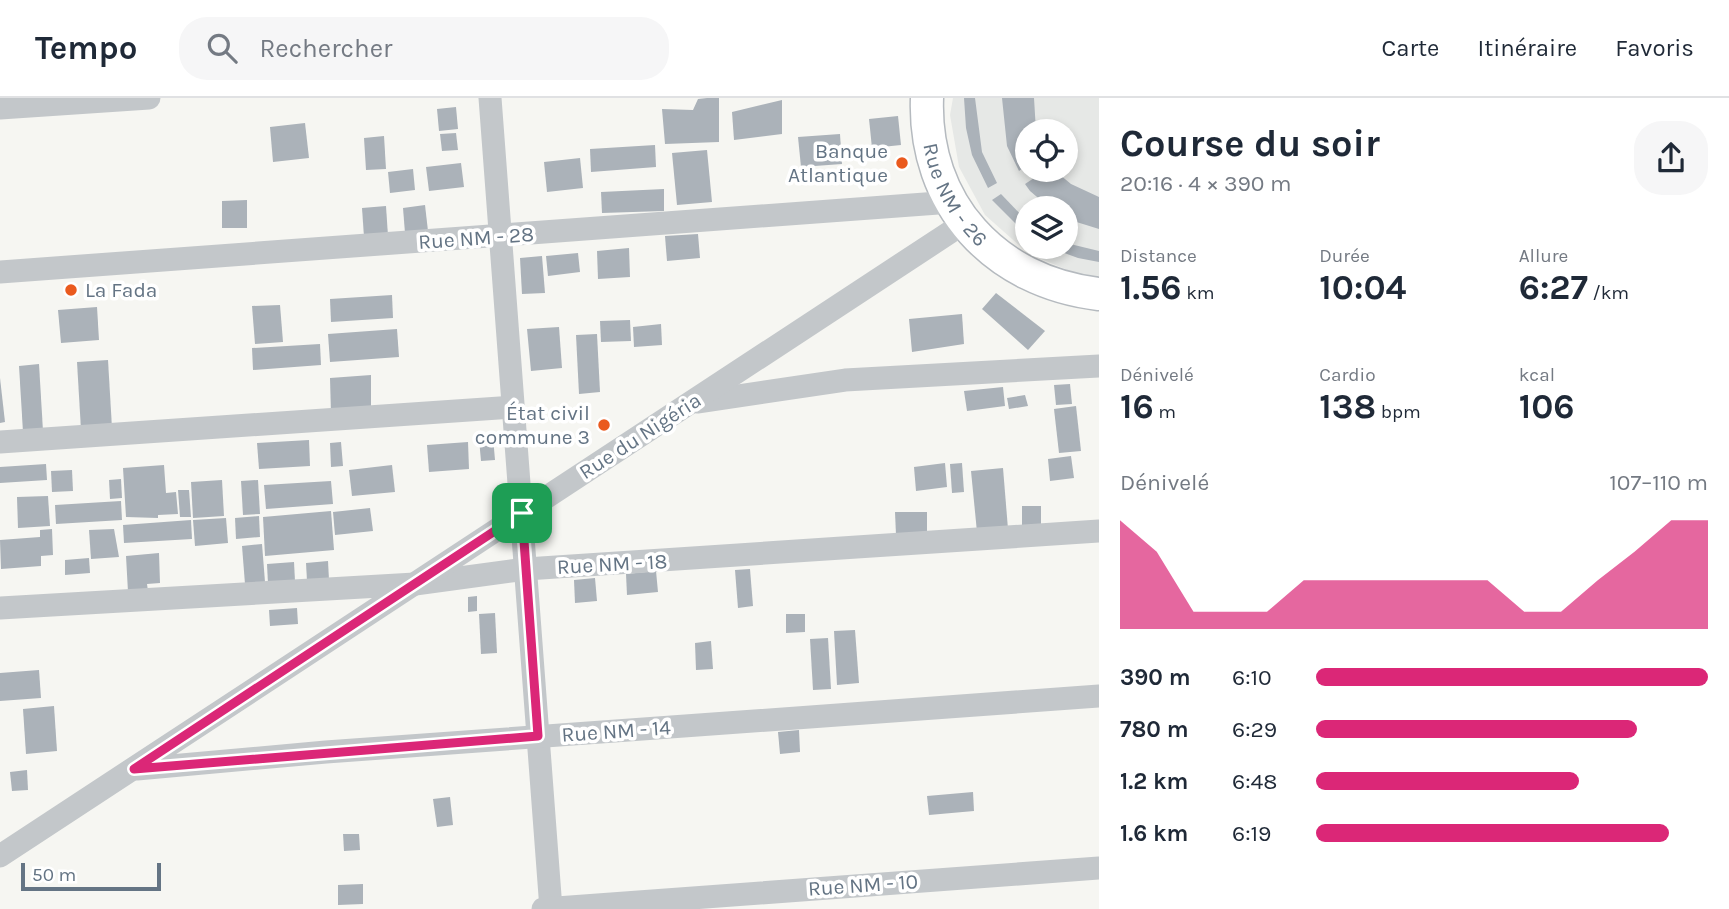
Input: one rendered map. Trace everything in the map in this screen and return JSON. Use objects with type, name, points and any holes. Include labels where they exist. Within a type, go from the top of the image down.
[{"type":"street","points":[[0,108],[149,98]]},
{"type":"street","points":[[490,98],[551,909]]},
{"type":"street","name":"Rue NM - 26","points":[[928,98],[929,136],[933,159],[958,213],[1009,264],[1039,281],[1073,291],[1099,294]]},
{"type":"street","name":"Rue NM - 28","points":[[0,272],[501,237],[958,213]]},
{"type":"street","name":"Rue du Nigéria","points":[[0,856],[691,403],[958,213]]},
{"type":"street","points":[[691,403],[845,380],[1099,366]]},
{"type":"street","points":[[0,442],[513,407]]},
{"type":"street","name":"Rue NM - 18","points":[[0,608],[415,584],[526,569],[1099,531]]},
{"type":"street","name":"Rue NM - 14","points":[[134,769],[538,736],[1099,696]]},
{"type":"street","name":"Rue NM - 10","points":[[543,909],[1099,868]]},
{"type":"shaded area","points":[[953,98],[1099,98],[1099,276],[1077,274],[1041,259],[1078,259],[1078,196],[1015,196],[1015,242],[985,215],[959,167],[950,115]]},
{"type":"building","points":[[719,98],[719,142],[665,144],[662,109],[693,110],[698,99]]},
{"type":"building","points":[[964,98],[975,98],[982,152],[997,183],[988,188],[972,155],[966,128]]},
{"type":"building","points":[[1002,98],[1034,98],[1035,119],[1015,119],[1015,163],[1007,146]]},
{"type":"building","points":[[782,100],[782,134],[734,140],[732,112]]},
{"type":"building","points":[[456,107],[458,129],[439,131],[437,109]]},
{"type":"building","points":[[898,116],[901,145],[872,148],[869,119]]},
{"type":"building","points":[[305,123],[309,158],[273,162],[270,127]]},
{"type":"building","points":[[456,133],[458,150],[442,151],[440,134]]},
{"type":"building","points":[[840,134],[842,164],[801,167],[798,137]]},
{"type":"building","points":[[384,136],[386,169],[366,170],[364,138]]},
{"type":"building","points":[[655,145],[656,167],[591,172],[590,149]]},
{"type":"building","points":[[707,150],[712,202],[677,205],[672,153]]},
{"type":"building","points":[[580,158],[583,188],[547,192],[544,162]]},
{"type":"building","points":[[461,163],[464,187],[429,191],[426,167]]},
{"type":"building","points":[[413,169],[415,190],[390,193],[388,172]]},
{"type":"building","points":[[1069,182],[1099,197],[1099,229],[1078,222],[1078,196],[1036,196],[1025,184]]},
{"type":"building","points":[[664,189],[664,211],[602,213],[601,192]]},
{"type":"building","points":[[1001,194],[1015,209],[1015,223],[992,200]]},
{"type":"building","points":[[247,200],[247,228],[222,228],[222,201]]},
{"type":"building","points":[[425,205],[428,231],[405,233],[403,208]]},
{"type":"building","points":[[386,206],[388,236],[364,237],[362,208]]},
{"type":"building","points":[[698,234],[700,258],[667,261],[665,236]]},
{"type":"building","points":[[1078,246],[1099,251],[1099,262],[1078,258]]},
{"type":"building","points":[[629,248],[630,277],[598,279],[597,251]]},
{"type":"building","points":[[578,253],[580,272],[548,276],[546,256]]},
{"type":"building","points":[[542,256],[545,293],[522,294],[520,258]]},
{"type":"building","points":[[996,293],[1045,331],[1028,350],[982,309]]},
{"type":"building","points":[[392,295],[393,318],[331,322],[330,299]]},
{"type":"building","points":[[280,305],[283,342],[255,344],[252,306]]},
{"type":"building","points":[[97,307],[99,340],[61,343],[58,310]]},
{"type":"building","points":[[962,314],[964,344],[912,352],[909,319]]},
{"type":"building","points":[[630,320],[631,341],[601,342],[600,321]]},
{"type":"building","points":[[661,324],[662,345],[634,347],[633,327]]},
{"type":"building","points":[[559,327],[562,368],[531,371],[527,329]]},
{"type":"building","points":[[397,329],[399,357],[330,362],[328,334]]},
{"type":"building","points":[[597,334],[600,392],[579,394],[576,335]]},
{"type":"building","points":[[320,344],[321,365],[253,370],[252,348]]},
{"type":"building","points":[[108,360],[112,428],[81,430],[77,362]]},
{"type":"building","points":[[39,364],[43,431],[23,432],[19,366]]},
{"type":"building","points":[[371,375],[371,406],[331,414],[330,378]]},
{"type":"building","points":[[0,378],[5,422],[0,423]]},
{"type":"building","points":[[1070,384],[1072,404],[1056,405],[1054,385]]},
{"type":"building","points":[[1003,387],[1005,406],[967,411],[964,391]]},
{"type":"building","points":[[1025,395],[1028,406],[1009,409],[1007,398]]},
{"type":"building","points":[[1076,406],[1081,451],[1059,453],[1054,409]]},
{"type":"building","points":[[493,437],[495,460],[481,461],[479,439]]},
{"type":"building","points":[[309,440],[310,466],[259,469],[257,443]]},
{"type":"building","points":[[341,442],[343,466],[331,467],[330,443]]},
{"type":"building","points":[[468,442],[469,469],[429,472],[427,445]]},
{"type":"building","points":[[1071,456],[1074,478],[1050,481],[1048,459]]},
{"type":"building","points":[[945,463],[947,487],[916,491],[914,467]]},
{"type":"building","points":[[962,463],[964,492],[952,493],[950,464]]},
{"type":"building","points":[[46,464],[47,480],[0,483],[0,467]]},
{"type":"building","points":[[164,465],[166,493],[176,492],[178,514],[158,515],[158,518],[126,517],[123,468]]},
{"type":"building","points":[[392,465],[395,492],[352,496],[349,470]]},
{"type":"building","points":[[1003,468],[1008,529],[977,532],[971,471]]},
{"type":"building","points":[[72,470],[73,491],[52,492],[51,471]]},
{"type":"building","points":[[121,479],[122,498],[110,499],[109,480]]},
{"type":"building","points":[[222,480],[224,516],[193,518],[191,482]]},
{"type":"building","points":[[258,480],[260,514],[243,515],[241,481]]},
{"type":"building","points":[[331,481],[333,504],[266,509],[264,485]]},
{"type":"building","points":[[178,490],[189,490],[191,517],[180,517]]},
{"type":"building","points":[[48,496],[50,526],[18,528],[17,497]]},
{"type":"building","points":[[121,501],[122,520],[56,524],[55,505]]},
{"type":"building","points":[[1022,506],[1041,506],[1041,525],[1022,525]]},
{"type":"building","points":[[370,508],[373,531],[335,535],[333,512]]},
{"type":"building","points":[[331,511],[334,550],[265,556],[263,517]]},
{"type":"building","points":[[895,512],[927,512],[927,535],[896,535]]},
{"type":"building","points":[[259,516],[260,537],[236,539],[235,518]]},
{"type":"building","points":[[226,518],[228,543],[195,546],[193,520]]},
{"type":"building","points":[[191,520],[192,539],[124,543],[123,525]]},
{"type":"building","points":[[52,529],[53,555],[41,556],[41,566],[1,569],[0,540],[40,537],[40,530]]},
{"type":"building","points":[[114,529],[119,557],[91,559],[89,530]]},
{"type":"building","points":[[262,544],[265,582],[245,584],[242,546]]},
{"type":"building","points":[[159,553],[160,583],[147,584],[148,591],[128,592],[126,556]]},
{"type":"building","points":[[89,558],[90,573],[65,575],[65,560]]},
{"type":"building","points":[[328,561],[329,580],[307,581],[306,563]]},
{"type":"building","points":[[294,562],[295,581],[268,584],[267,564]]},
{"type":"building","points":[[750,569],[753,606],[738,608],[735,570]]},
{"type":"building","points":[[656,571],[658,592],[627,595],[626,574]]},
{"type":"building","points":[[595,578],[597,601],[575,603],[574,580]]},
{"type":"building","points":[[477,596],[477,611],[468,612],[468,597]]},
{"type":"building","points":[[297,608],[298,624],[270,626],[269,610]]},
{"type":"building","points":[[495,613],[497,653],[481,654],[479,614]]},
{"type":"building","points":[[786,614],[805,614],[805,632],[786,633]]},
{"type":"building","points":[[855,630],[859,683],[837,685],[834,631]]},
{"type":"building","points":[[828,638],[831,689],[813,690],[810,639]]},
{"type":"building","points":[[711,641],[713,669],[696,670],[695,643]]},
{"type":"building","points":[[39,670],[41,698],[0,701],[0,673]]},
{"type":"building","points":[[54,706],[57,751],[26,754],[23,709]]},
{"type":"building","points":[[799,730],[800,752],[780,754],[778,732]]},
{"type":"building","points":[[27,770],[28,790],[12,791],[10,772]]},
{"type":"building","points":[[973,792],[974,811],[929,815],[927,796]]},
{"type":"building","points":[[450,797],[453,825],[437,827],[433,799]]},
{"type":"building","points":[[343,834],[359,834],[360,850],[344,851]]},
{"type":"building","points":[[363,884],[363,904],[338,905],[338,885]]},
{"type":"place","name":"Banque Atlantique","points":[[902,163]]},
{"type":"place","name":"La Fada","points":[[71,290]]},
{"type":"place","name":"État civil commune 3","points":[[604,425]]},
{"type":"route","points":[[522,513],[538,736],[134,769],[415,584],[522,513]]}]
